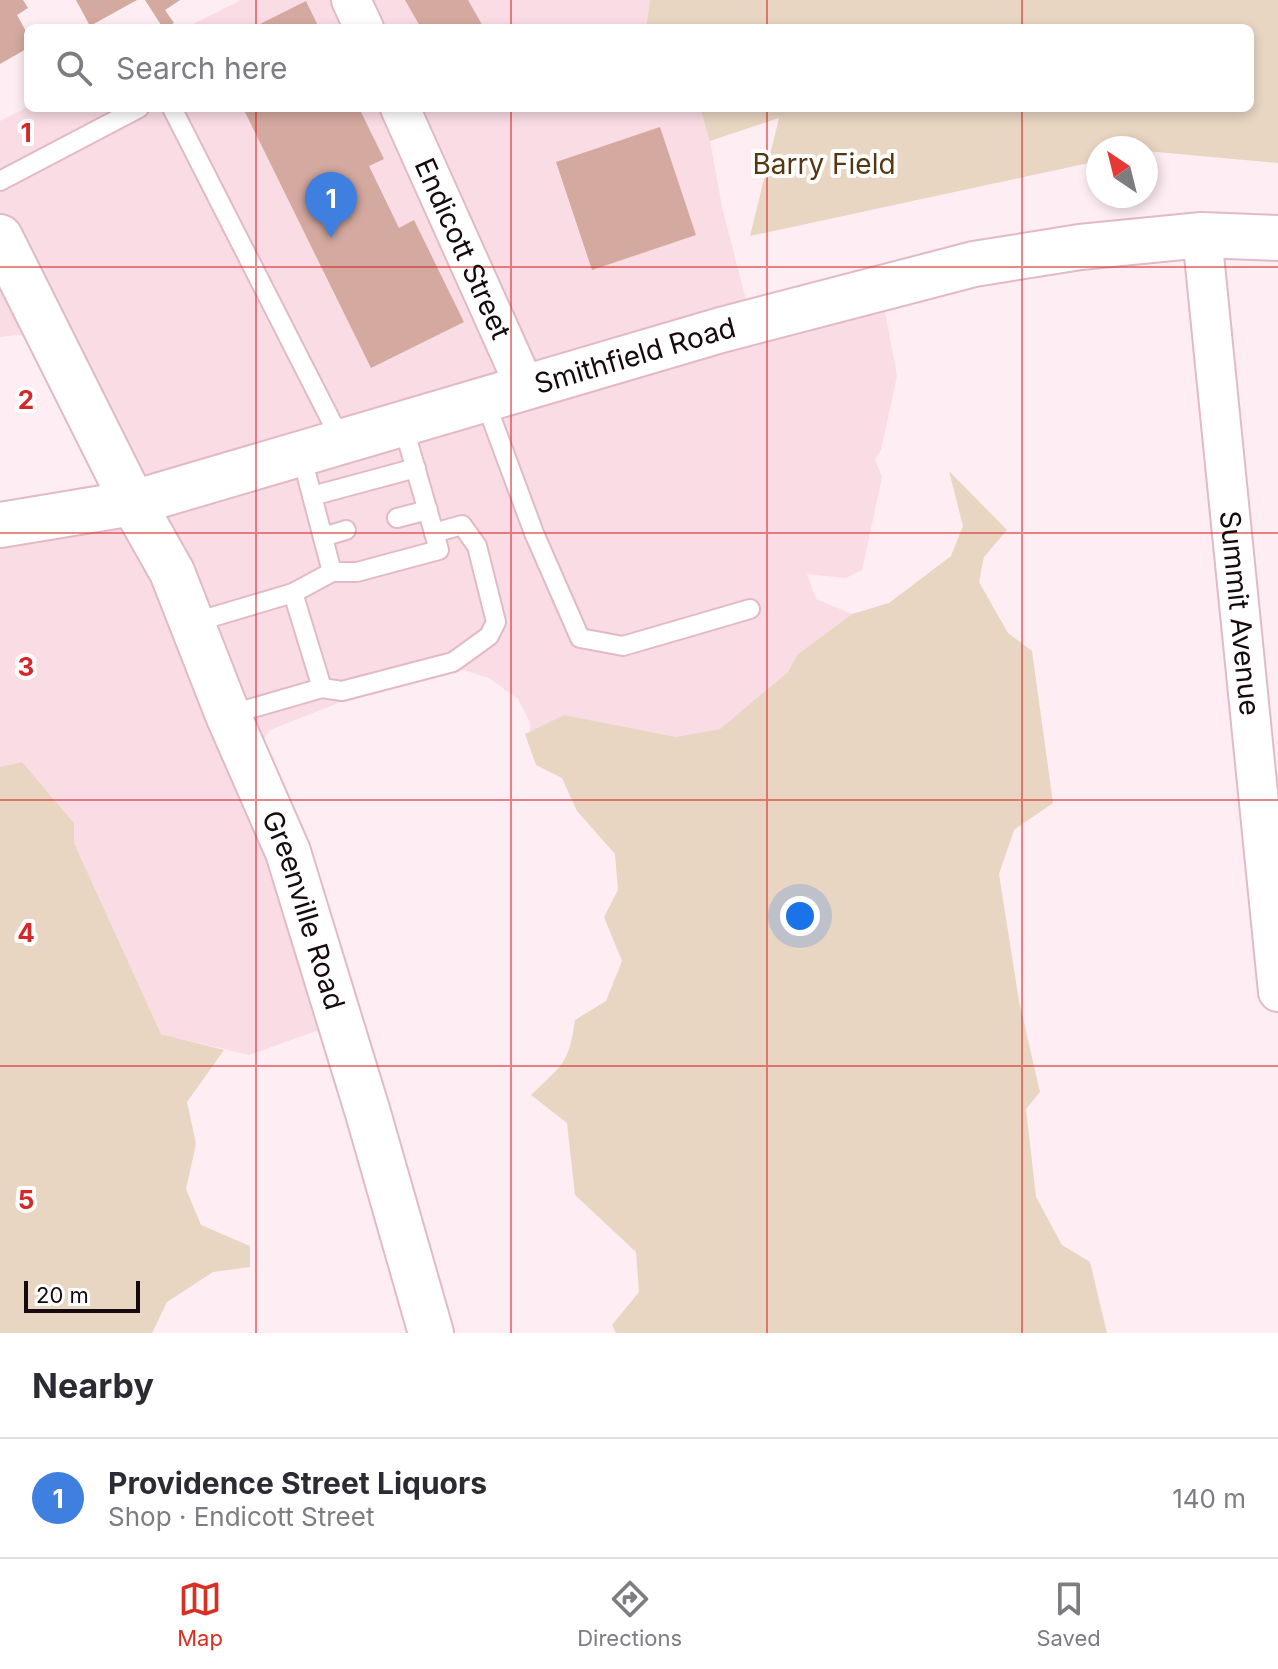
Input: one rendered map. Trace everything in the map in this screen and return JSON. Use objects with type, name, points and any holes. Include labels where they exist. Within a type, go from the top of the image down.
[{"type":"main road","name":"Smithfield Road","points":[[0,525],[133,503],[721,330],[974,264],[1080,247],[1202,235],[1278,238]]},
{"type":"main road","name":"Greenville Road","points":[[0,237],[133,503],[172,572],[228,715],[288,852],[431,1333]]},
{"type":"street","points":[[351,0],[362,24]]},
{"type":"street","name":"Endicott Street","points":[[402,112],[526,389]]},
{"type":"street","name":"Summit Avenue","points":[[1202,235],[1278,992]]},
{"type":"lane","points":[[0,181],[131,112]]},
{"type":"lane","points":[[174,112],[342,442]]},
{"type":"lane","points":[[485,401],[534,533],[580,638],[623,646],[750,609]]},
{"type":"lane","points":[[192,623],[293,593],[332,572],[357,572],[439,550],[403,425]]},
{"type":"lane","points":[[301,454],[332,572]]},
{"type":"lane","points":[[312,496],[416,468]]},
{"type":"lane","points":[[397,518],[428,510]]},
{"type":"lane","points":[[228,715],[322,688],[342,691],[453,662],[489,636],[496,622],[477,546],[462,525],[434,533]]},
{"type":"lane","points":[[323,537],[346,530]]},
{"type":"lane","points":[[293,593],[322,688]]},
{"type":"shaded area","points":[[241,0],[650,0],[647,24],[193,24]]},
{"type":"shaded area","points":[[24,109],[24,112],[701,112],[750,316],[880,285],[897,376],[881,450],[875,459],[882,477],[862,570],[846,578],[807,574],[816,599],[852,614],[797,655],[788,672],[720,729],[676,737],[564,715],[530,732],[530,722],[518,699],[489,678],[460,669],[409,675],[270,730],[256,751],[336,1024],[249,1055],[161,1034],[74,843],[74,823],[22,762],[0,767],[0,520],[114,502],[43,332],[0,337],[0,121]]},
{"type":"green space","name":"Barry Field","points":[[650,0],[1278,0],[1278,163],[1158,152],[1158,136],[1086,136],[1086,164],[750,236],[779,118],[710,141],[701,112],[1254,112],[1254,24],[647,24]]},
{"type":"green space","points":[[949,471],[1007,530],[984,557],[979,582],[1008,633],[1032,651],[1053,803],[1014,830],[999,874],[1019,1001],[1040,1092],[1026,1109],[1036,1197],[1062,1245],[1090,1262],[1107,1333],[616,1333],[612,1325],[639,1292],[636,1252],[575,1195],[567,1123],[531,1095],[567,1055],[575,1020],[606,1001],[622,961],[604,917],[618,890],[615,854],[577,811],[562,778],[536,765],[525,734],[564,715],[676,737],[720,729],[788,672],[797,655],[852,614],[889,603],[951,556],[963,526]]},
{"type":"green space","points":[[22,762],[74,823],[74,843],[161,1034],[224,1050],[187,1102],[196,1144],[186,1189],[201,1225],[250,1246],[250,1267],[213,1272],[167,1302],[152,1333],[0,1333],[0,767]]},
{"type":"building","points":[[0,0],[23,0],[28,8],[17,15],[24,28],[24,50],[0,64]]},
{"type":"building","points":[[76,0],[137,0],[94,24],[89,24]]},
{"type":"building","points":[[145,0],[180,0],[165,10],[174,23],[160,24]]},
{"type":"building","points":[[405,0],[468,0],[482,24],[419,24]]},
{"type":"building","points":[[306,1],[317,24],[260,24]]},
{"type":"building","points":[[245,112],[361,112],[384,159],[369,166],[399,228],[414,220],[464,322],[371,368]]},
{"type":"building","points":[[660,127],[696,235],[592,270],[556,162]]},
{"type":"place","name":"Providence Street Liquors","points":[[331,238]]}]
